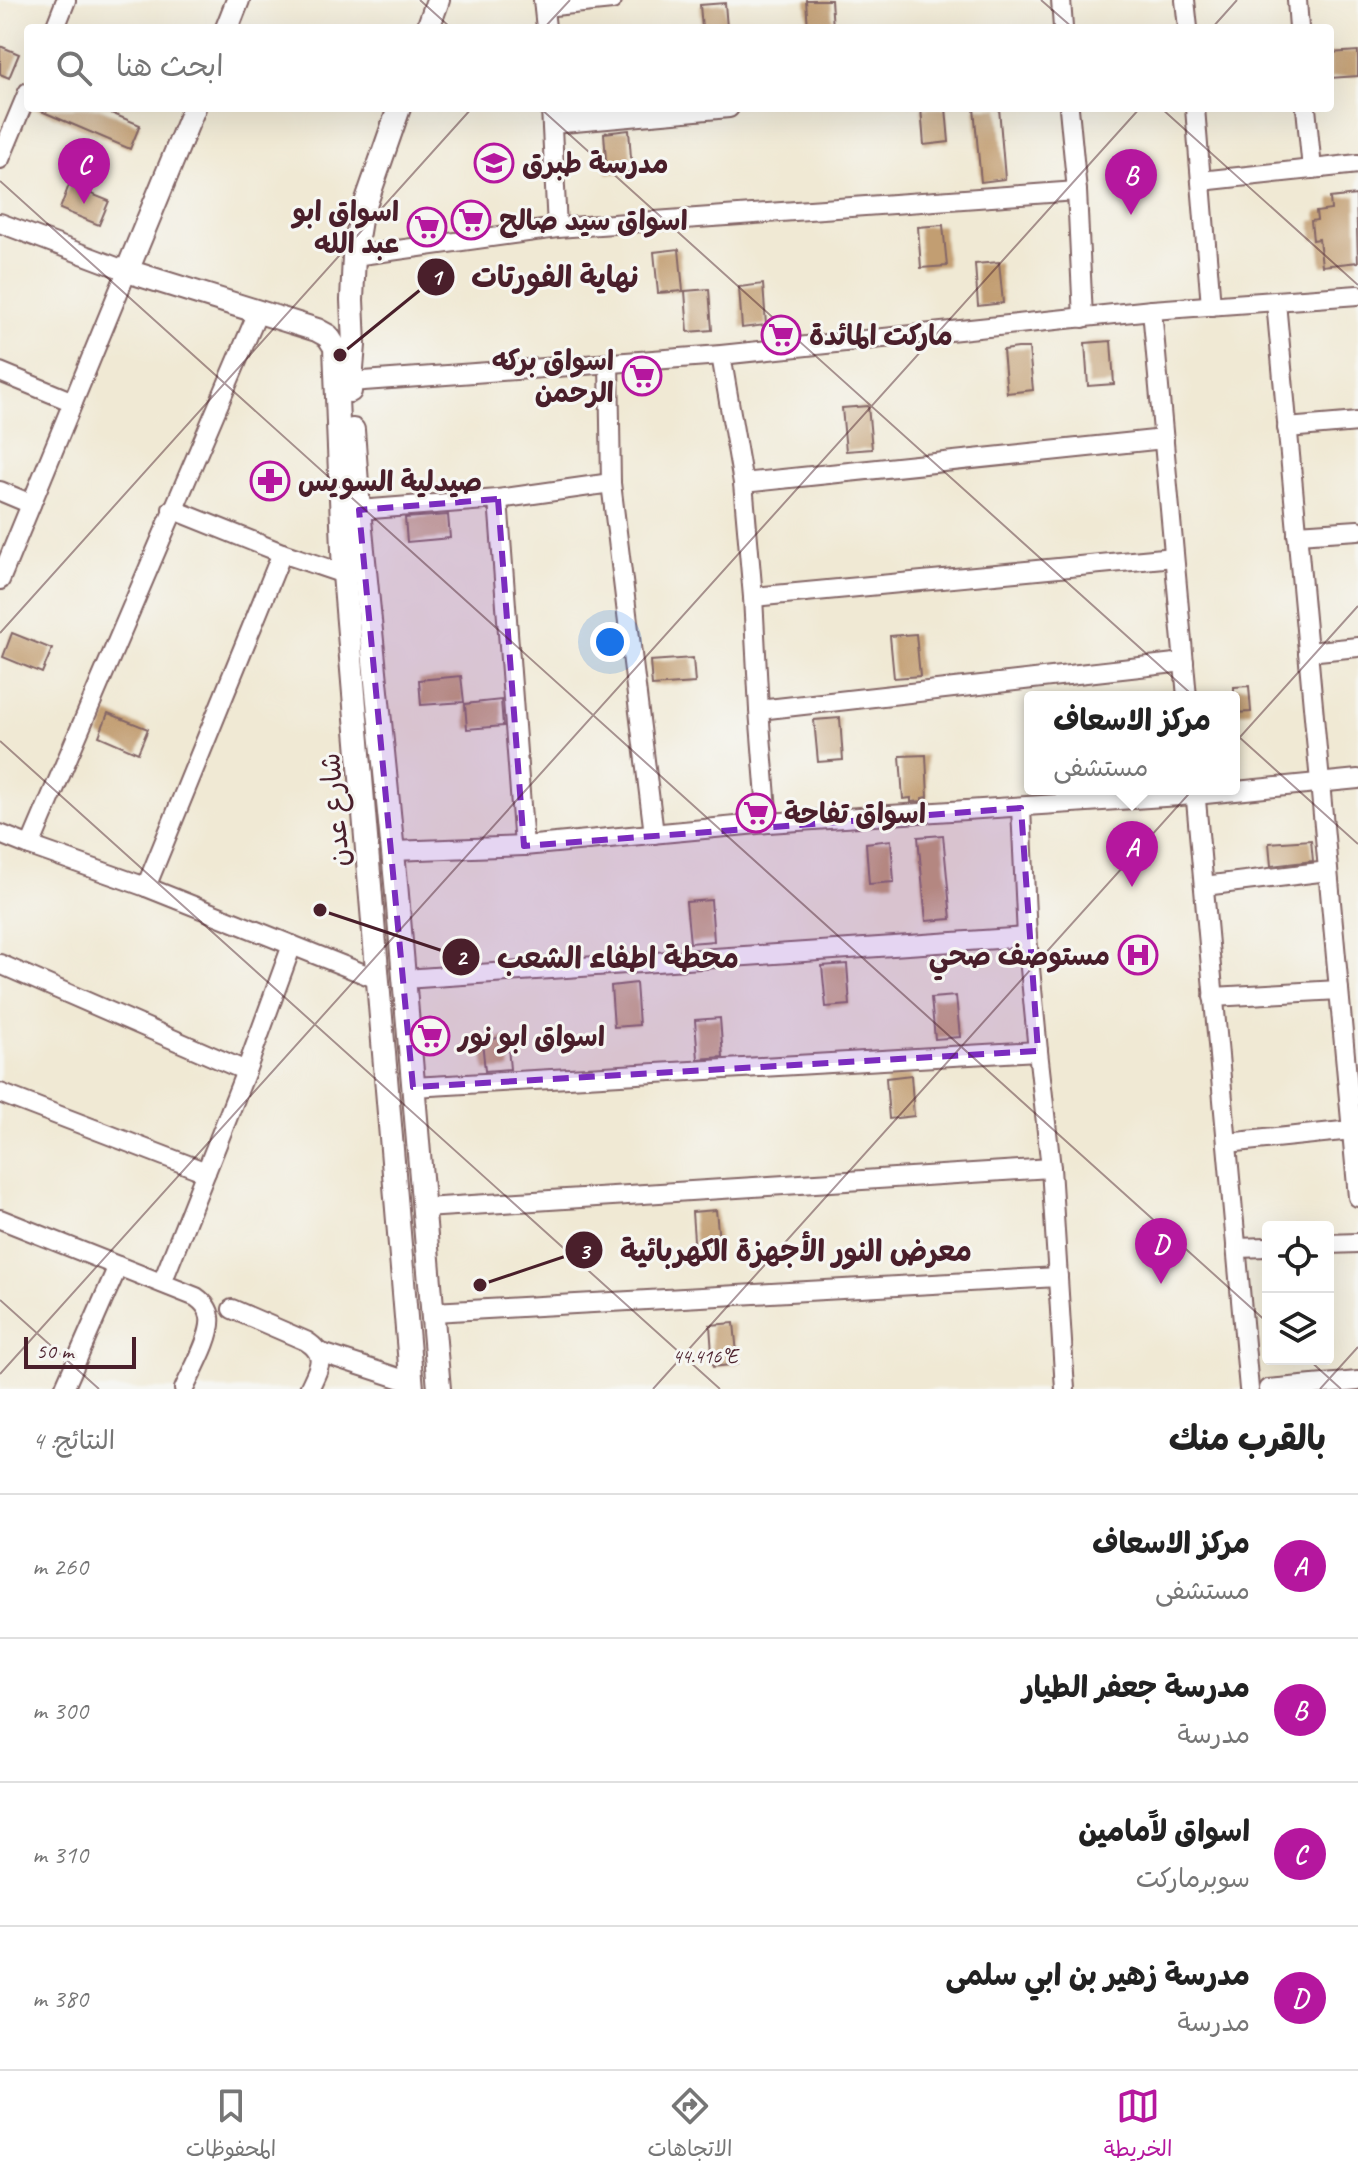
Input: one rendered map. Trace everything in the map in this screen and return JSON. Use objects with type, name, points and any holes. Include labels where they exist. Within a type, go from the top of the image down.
[{"type":"street","points":[[57,24],[66,0]]},
{"type":"street","points":[[229,24],[238,0]]},
{"type":"street","points":[[429,24],[438,0]]},
{"type":"street","points":[[546,24],[544,3],[612,0]]},
{"type":"street","points":[[1061,0],[1063,24]]},
{"type":"street","points":[[1185,0],[1188,24]]},
{"type":"street","points":[[1297,0],[1299,24]]},
{"type":"street","points":[[0,159],[24,102]]},
{"type":"street","points":[[0,580],[192,112]]},
{"type":"street","name":"شارع عدن","points":[[398,112],[360,220],[354,256],[354,345],[350,382],[439,1389]]},
{"type":"street","points":[[557,228],[551,116],[640,112]]},
{"type":"street","points":[[1069,112],[1083,318]]},
{"type":"street","points":[[1195,112],[1211,306]]},
{"type":"street","points":[[1306,112],[1312,169]]},
{"type":"street","points":[[1201,181],[1358,164]]},
{"type":"street","points":[[354,256],[557,228],[1077,191]]},
{"type":"street","points":[[0,223],[127,271],[258,312],[30,846]]},
{"type":"street","points":[[350,382],[721,355],[1152,310],[1358,295]]},
{"type":"street","points":[[1276,302],[1358,1197]]},
{"type":"street","points":[[1152,310],[1186,691]]},
{"type":"street","name":"شارع عدن","points":[[258,312],[317,330],[332,341],[336,354],[344,574],[412,1385]]},
{"type":"street","points":[[721,355],[743,483],[768,823]]},
{"type":"street","points":[[609,362],[611,483],[654,834]]},
{"type":"street","points":[[0,372],[73,402]]},
{"type":"street","points":[[1287,428],[1358,422]]},
{"type":"street","points":[[743,483],[1164,439]]},
{"type":"street","points":[[359,510],[498,499],[611,483]]},
{"type":"street","points":[[0,491],[31,504]]},
{"type":"street","points":[[498,499],[524,846]]},
{"type":"street","points":[[172,509],[344,574]]},
{"type":"street","points":[[1297,534],[1358,530]]},
{"type":"street","points":[[146,887],[282,553]]},
{"type":"street","points":[[753,597],[1174,557]]},
{"type":"street","points":[[1308,652],[1358,647]]},
{"type":"street","points":[[759,710],[1184,662]]},
{"type":"street","points":[[1240,788],[1358,779]]},
{"type":"street","points":[[393,851],[524,846],[768,823],[1021,808],[1162,795]]},
{"type":"street","points":[[1195,795],[1249,1389]]},
{"type":"street","points":[[1021,808],[1027,937],[1051,1168],[1065,1389]]},
{"type":"street","points":[[0,834],[146,887],[377,979]]},
{"type":"street","points":[[1204,886],[1328,871]]},
{"type":"street","points":[[371,896],[396,883]]},
{"type":"street","points":[[404,979],[1027,937]]},
{"type":"street","points":[[162,1283],[292,945]]},
{"type":"street","points":[[0,964],[246,1071]]},
{"type":"street","points":[[1213,997],[1339,990]]},
{"type":"street","points":[[413,1087],[1038,1051]]},
{"type":"street","points":[[0,1093],[206,1172]]},
{"type":"street","points":[[1227,1143],[1352,1130]]},
{"type":"street","points":[[424,1208],[1051,1168]]},
{"type":"street","points":[[2,1225],[118,1266],[202,1301],[211,1320],[184,1389]]},
{"type":"street","points":[[1334,1244],[1358,1243]]},
{"type":"street","points":[[1236,1248],[1262,1247]]},
{"type":"street","points":[[64,1389],[118,1266]]},
{"type":"street","points":[[433,1312],[1058,1277]]},
{"type":"street","points":[[232,1309],[306,1341],[319,1352],[412,1385]]},
{"type":"street","points":[[309,1389],[320,1363],[319,1352]]},
{"type":"street","points":[[1268,1389],[1358,1381]]},
{"type":"highlighted area","points":[[498,499],[524,846],[1021,808],[1038,1051],[413,1087],[359,510]]},
{"type":"building","points":[[806,0],[831,0],[833,24],[808,24]]},
{"type":"building","points":[[725,3],[727,24],[702,24],[700,5]]},
{"type":"building","points":[[0,46],[19,54],[9,78],[0,74]]},
{"type":"building","points":[[1358,51],[1358,76],[1334,78],[1334,53]]},
{"type":"building","points":[[43,112],[109,112],[140,125],[130,149]]},
{"type":"building","points":[[921,112],[946,112],[949,142],[924,145]]},
{"type":"building","points":[[974,112],[999,112],[1005,179],[981,182]]},
{"type":"building","points":[[629,130],[632,172],[607,174],[604,133]]},
{"type":"building","points":[[69,185],[109,201],[99,225],[60,209]]},
{"type":"building","points":[[1356,195],[1358,262],[1322,266],[1319,239],[1313,240],[1311,221],[1317,220],[1316,212],[1331,210],[1330,198]]},
{"type":"building","points":[[943,225],[947,266],[921,268],[918,227]]},
{"type":"building","points":[[679,249],[683,291],[658,293],[654,252]]},
{"type":"building","points":[[999,262],[1003,303],[978,306],[975,264]]},
{"type":"building","points":[[763,284],[766,325],[742,328],[739,287]]},
{"type":"building","points":[[709,289],[712,330],[688,332],[685,291]]},
{"type":"building","points":[[1111,341],[1114,384],[1088,386],[1085,343]]},
{"type":"building","points":[[1029,348],[1033,390],[1007,393],[1003,350]]},
{"type":"building","points":[[868,406],[872,449],[846,451],[842,408]]},
{"type":"building","points":[[448,515],[450,538],[407,542],[405,518]]},
{"type":"building","points":[[12,633],[52,649],[42,673],[3,657]]},
{"type":"building","points":[[916,634],[920,676],[894,678],[890,636]]},
{"type":"building","points":[[693,658],[695,683],[652,686],[650,661]]},
{"type":"building","points":[[461,676],[464,702],[421,705],[419,680]]},
{"type":"building","points":[[1249,686],[1251,712],[1240,713],[1240,691],[1234,691],[1234,687]]},
{"type":"building","points":[[501,700],[503,726],[467,729],[465,704]]},
{"type":"building","points":[[108,713],[148,729],[138,753],[99,736]]},
{"type":"building","points":[[840,718],[843,760],[818,762],[814,720]]},
{"type":"building","points":[[926,755],[928,797],[911,802],[911,798],[903,799],[900,756]]},
{"type":"building","points":[[943,835],[951,919],[926,921],[918,837]]},
{"type":"building","points":[[891,840],[894,882],[869,884],[866,843]]},
{"type":"building","points":[[1311,840],[1313,861],[1271,866],[1269,843]]},
{"type":"building","points":[[711,900],[714,941],[690,943],[686,902]]},
{"type":"building","points":[[847,964],[850,1005],[826,1007],[822,966]]},
{"type":"building","points":[[636,983],[639,1025],[614,1027],[611,986]]},
{"type":"building","points":[[956,996],[960,1037],[935,1039],[931,998]]},
{"type":"building","points":[[720,1018],[723,1057],[698,1059],[695,1020]]},
{"type":"building","points":[[507,1037],[510,1069],[485,1071],[482,1040]]},
{"type":"building","points":[[911,1075],[914,1116],[889,1119],[886,1078]]},
{"type":"building","points":[[716,1210],[720,1251],[695,1254],[692,1212]]},
{"type":"building","points":[[734,1323],[738,1364],[713,1367],[710,1325]]},
{"type":"place","name":"مدرسة طبرق","points":[[494,163]]},
{"type":"place","name":"اسواق لاًًمامين","points":[[84,204]]},
{"type":"place","name":"مدرسة جعفر الطيار","points":[[1131,215]]},
{"type":"place","name":"اسواق سيد صالح","points":[[471,220]]},
{"type":"place","name":"اسواق ابو عبد الله","points":[[427,227]]},
{"type":"place","name":"ماركت المائدة","points":[[781,335]]},
{"type":"place","name":"نهاية الفورتات","points":[[340,355]]},
{"type":"place","name":"اسواق بركه الرحمن","points":[[642,376]]},
{"type":"place","name":"صيدلية السويس","points":[[270,481]]},
{"type":"place","name":"اسواق تفاحة","points":[[756,813]]},
{"type":"place","name":"مركز الاسعاف","points":[[1132,887]]},
{"type":"place","name":"محطة اطفاء الشعب","points":[[320,910]]},
{"type":"place","name":"مستوصف صحي","points":[[1138,955]]},
{"type":"place","name":"اسواق ابو نور","points":[[430,1036]]},
{"type":"place","name":"مدرسة زهير بن ابي سلمى","points":[[1161,1284]]},
{"type":"place","name":"معرض النور الأجهزة الكهربائية","points":[[480,1285]]}]
